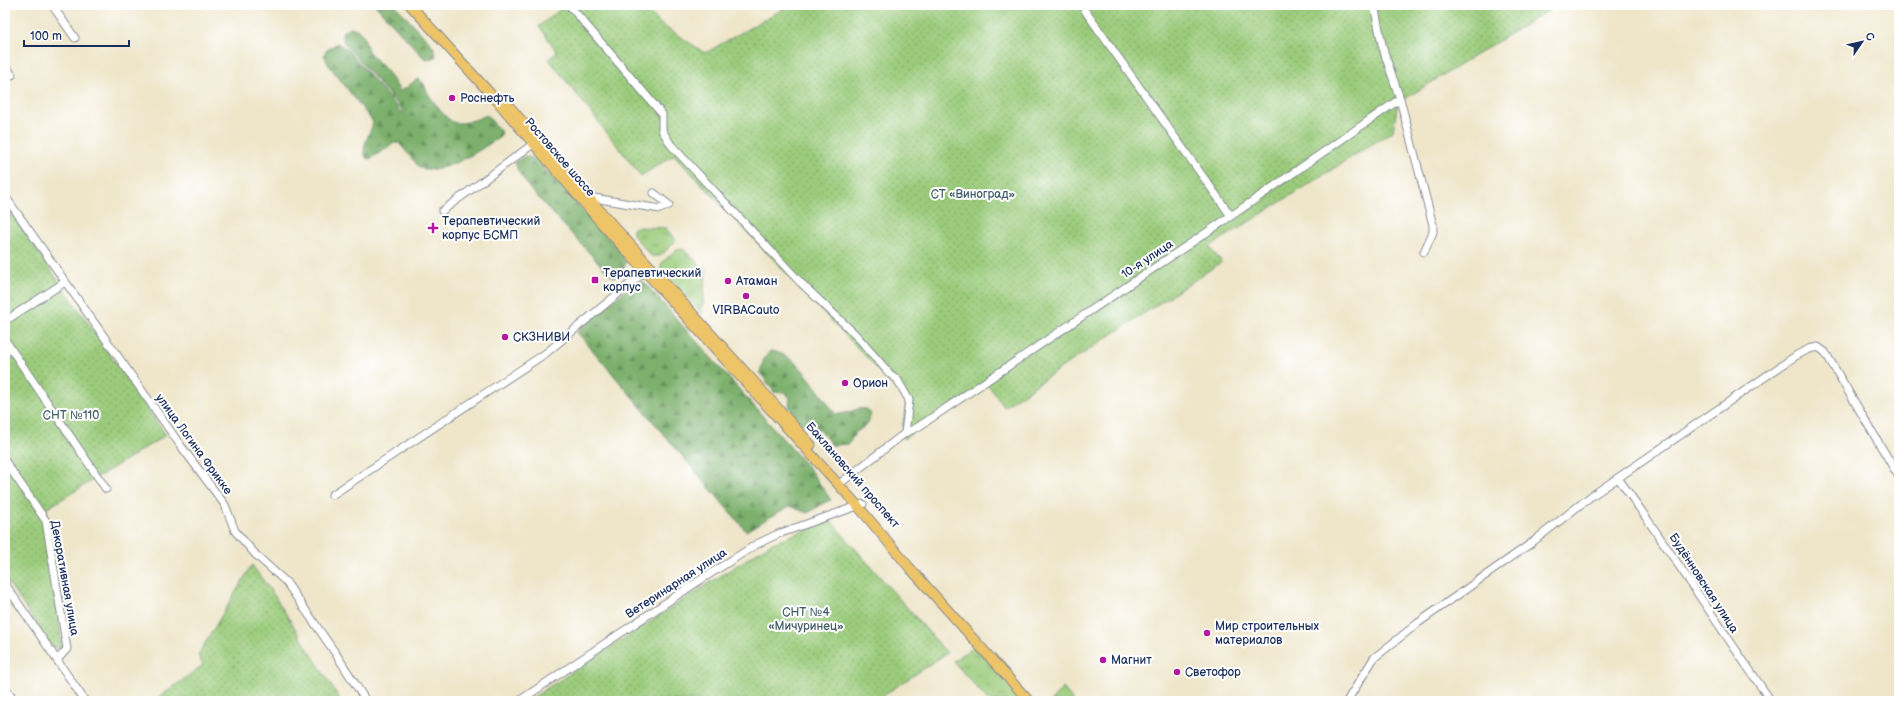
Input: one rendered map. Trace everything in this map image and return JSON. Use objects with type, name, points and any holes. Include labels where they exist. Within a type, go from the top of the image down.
[{"type":"main road","name":"Ростовское шоссе","points":[[410,5],[603,225],[648,268]]},
{"type":"main road","name":"Ростовское шоссе","points":[[418,5],[588,197],[648,268]]},
{"type":"main road","name":"Баклановский проспект","points":[[648,268],[843,481],[909,567],[1030,701]]},
{"type":"main road","name":"Баклановский проспект","points":[[648,268],[1037,701]]},
{"type":"street","points":[[52,5],[75,38]]},
{"type":"street","points":[[1081,5],[1230,216]]},
{"type":"street","points":[[1374,5],[1383,49],[1400,98],[1433,225],[1433,232],[1424,252]]},
{"type":"street","points":[[570,6],[662,114],[662,130],[671,145],[800,282],[855,334],[896,379],[909,400],[905,433]]},
{"type":"street","points":[[5,65],[12,75]]},
{"type":"street","name":"10-я улица","points":[[843,481],[905,433],[918,427],[1230,216],[1400,98]]},
{"type":"street","points":[[442,211],[533,144]]},
{"type":"street","points":[[588,197],[660,209],[668,205],[654,193]]},
{"type":"street","name":"улица Логина Фрикке","points":[[5,196],[181,446],[226,505],[236,531],[253,552],[286,582],[336,654],[366,701]]},
{"type":"street","points":[[332,495],[546,353],[648,268]]},
{"type":"street","points":[[5,321],[65,282]]},
{"type":"street","points":[[5,340],[106,489]]},
{"type":"street","points":[[1347,701],[1374,658],[1418,623],[1518,553],[1590,497],[1797,355],[1809,349],[1818,347],[1825,352],[1899,478]]},
{"type":"street","name":"Декоративная улица","points":[[5,461],[46,521],[67,649],[57,660]]},
{"type":"street","name":"Будённовская улица","points":[[1618,478],[1663,540],[1690,584],[1770,701]]},
{"type":"street","name":"Ветеринарная улица","points":[[519,701],[744,552],[778,534],[860,504]]},
{"type":"street","points":[[5,584],[85,701]]},
{"type":"street","points":[[5,687],[15,701]]},
{"type":"green space","points":[[375,5],[395,5],[433,46],[436,55],[434,58],[427,59],[423,57]]},
{"type":"green space","name":"СТ «Виноград»","points":[[566,5],[642,5],[662,25],[705,53],[790,5],[1557,5],[1398,103],[1393,131],[1209,247],[1222,262],[1004,407],[986,382],[904,439],[903,425],[907,400],[674,155],[641,176],[549,59],[557,52],[539,26]]},
{"type":"green space","points":[[351,27],[358,30],[363,35],[368,51],[388,72],[400,91],[418,79],[423,83],[433,101],[448,119],[456,123],[464,123],[487,115],[502,133],[499,138],[471,155],[451,165],[440,168],[420,168],[399,143],[394,143],[370,159],[366,158],[364,149],[373,122],[328,64],[324,55],[326,51],[337,43],[347,49],[402,113],[403,111],[345,44],[342,37],[342,32]]},
{"type":"green space","points":[[525,156],[536,159],[621,251],[626,263],[622,272],[615,277],[609,274],[530,189],[518,171],[515,162]]},
{"type":"green space","name":"СНТ №110","points":[[5,204],[166,435],[46,509],[62,647],[53,648],[5,578]]},
{"type":"green space","points":[[636,227],[666,228],[675,240],[674,243],[660,256],[651,256],[633,235],[633,229]]},
{"type":"green space","points":[[683,249],[706,271],[702,314],[661,269],[661,264],[676,250]]},
{"type":"green space","points":[[644,282],[808,467],[831,500],[807,513],[790,506],[746,531],[577,332],[632,284]]},
{"type":"green space","points":[[770,351],[781,353],[799,367],[808,376],[836,414],[863,408],[867,409],[871,414],[868,424],[855,433],[849,444],[832,445],[820,430],[808,427],[800,422],[789,407],[790,397],[784,393],[774,392],[760,372],[764,359]]},
{"type":"green space","name":"СНТ №4 «Мичуринец»","points":[[830,520],[947,653],[875,701],[527,701],[770,544]]},
{"type":"green space","points":[[252,565],[274,595],[341,701],[154,701],[203,665],[198,655]]},
{"type":"green space","points":[[975,646],[1024,701],[989,701],[953,661]]},
{"type":"green space","points":[[1063,688],[1074,701],[1051,701]]},
{"type":"place","name":"Роснефть","points":[[452,98]]},
{"type":"place","name":"Терапевтический корпус БСМП","points":[[433,228]]},
{"type":"place","name":"Терапевтический корпус","points":[[595,280]]},
{"type":"place","name":"Атаман","points":[[728,281]]},
{"type":"place","name":"VIRBACauto","points":[[746,296]]},
{"type":"place","name":"СКЗНИВИ","points":[[505,337]]},
{"type":"place","name":"Орион","points":[[845,383]]},
{"type":"place","name":"Мир строительных материалов","points":[[1207,633]]},
{"type":"place","name":"Магнит","points":[[1103,660]]},
{"type":"place","name":"Светофор","points":[[1177,672]]}]
